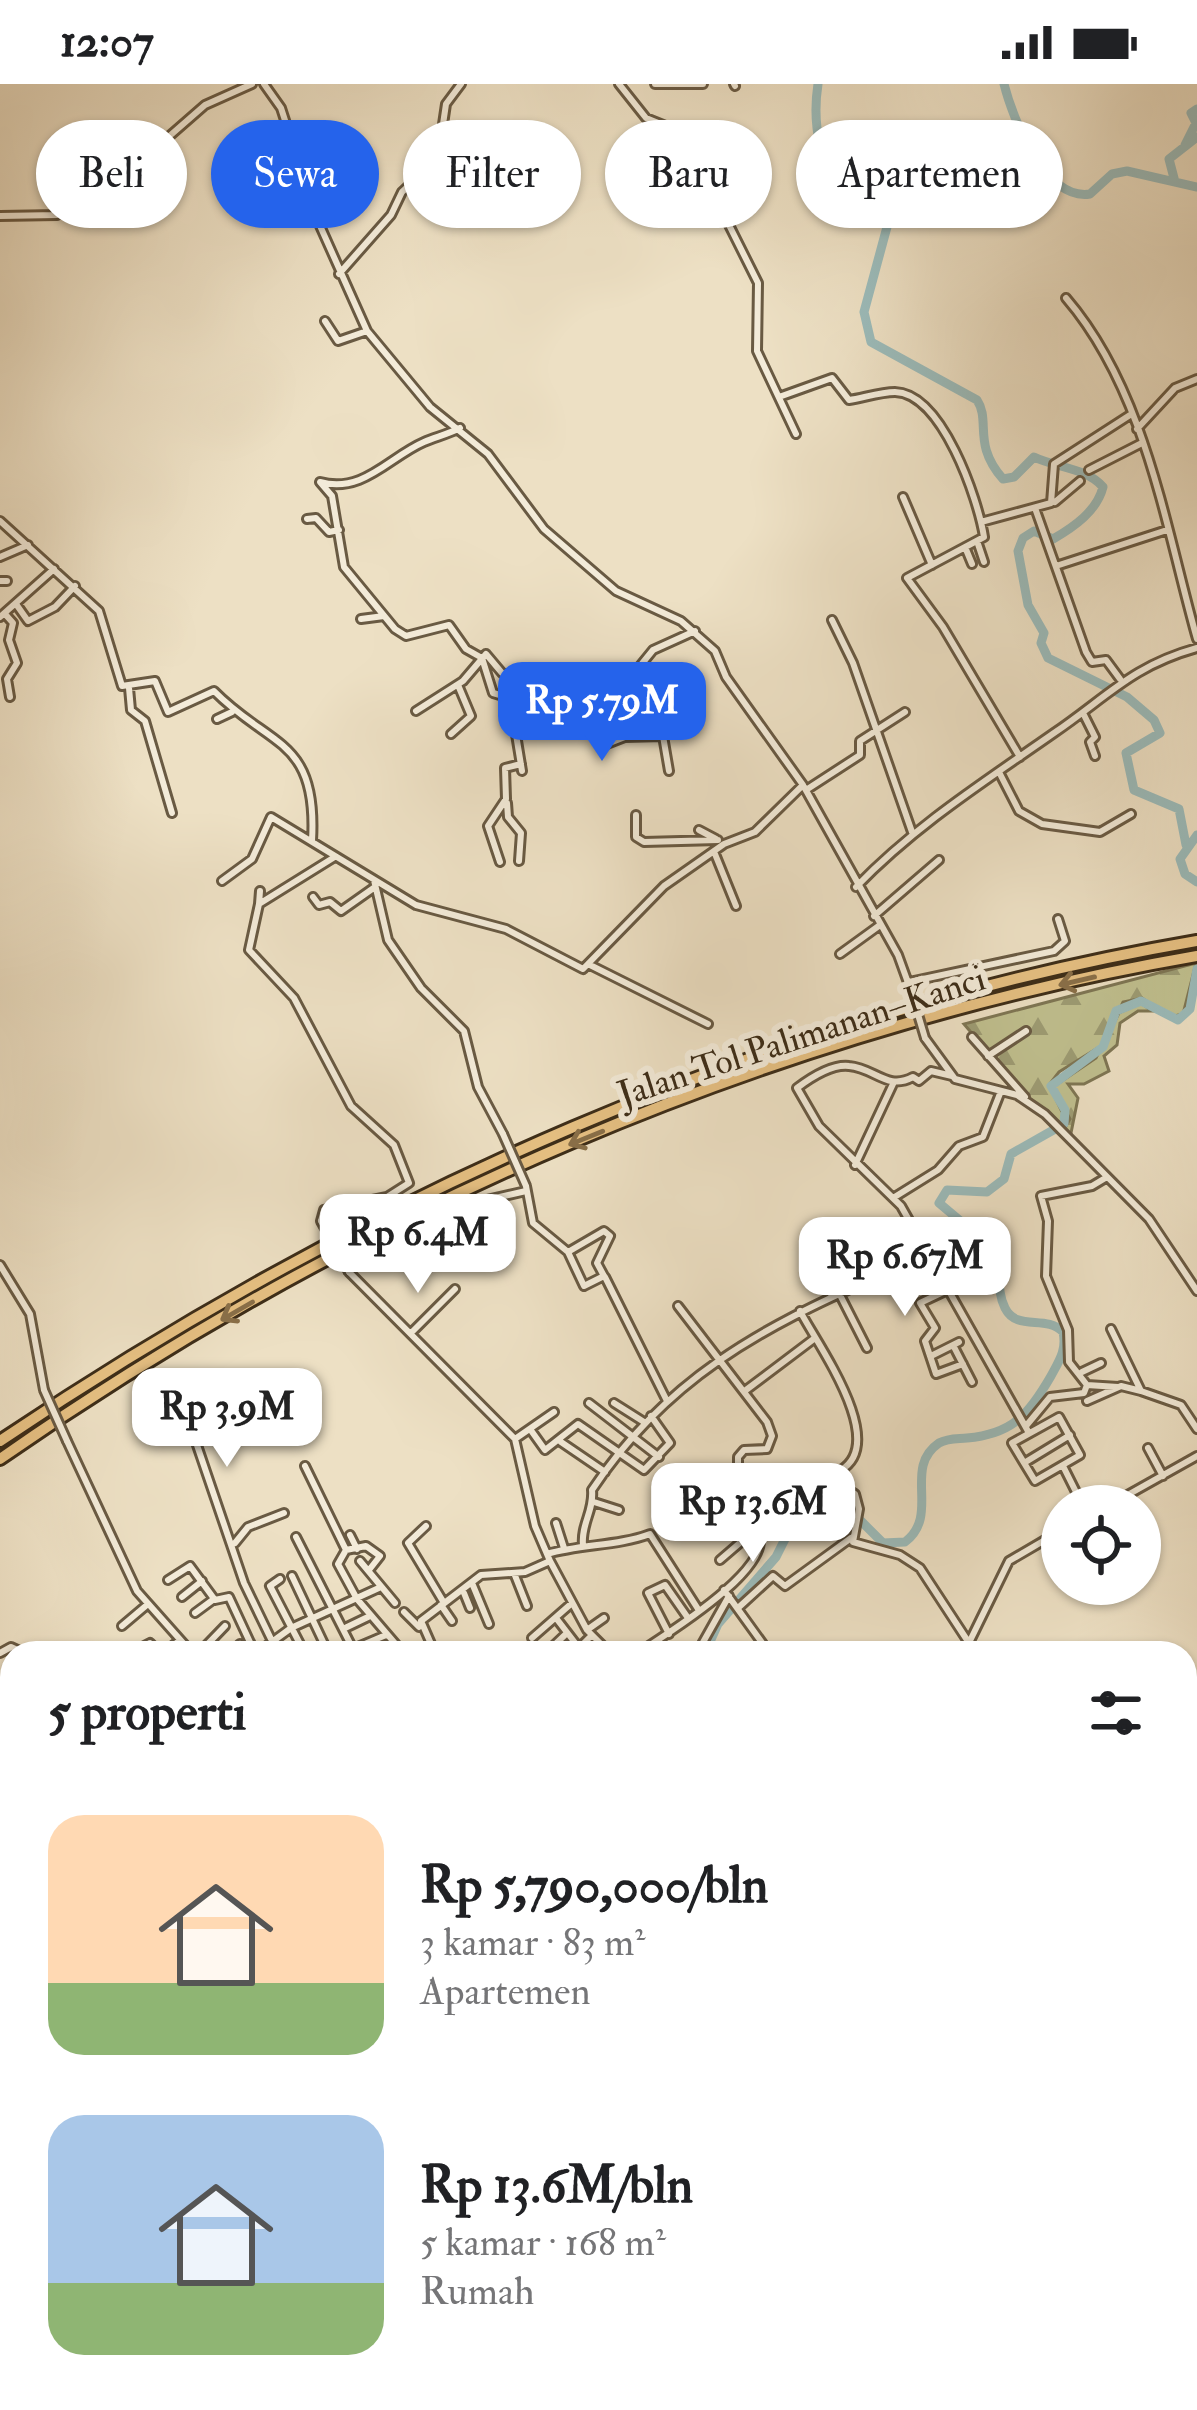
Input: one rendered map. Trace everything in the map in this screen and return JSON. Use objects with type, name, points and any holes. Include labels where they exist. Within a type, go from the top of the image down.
[{"type":"highway","name":"Jalan Tol Palimanan–Kanci","points":[[0,1441],[304,1253],[537,1141],[726,1067],[876,1018],[1036,974],[1193,941]]},
{"type":"highway","name":"Jalan Tol Palimanan–Kanci","points":[[0,1459],[314,1266],[544,1156],[813,1054],[1038,990],[1194,957]]},
{"type":"street","points":[[0,216],[57,215],[142,160],[205,105],[252,84]]},
{"type":"street","points":[[339,274],[391,215],[402,192],[438,158],[446,104],[460,84]]},
{"type":"street","points":[[619,84],[646,118],[693,137],[709,185],[759,285],[757,351],[796,434]]},
{"type":"street","points":[[656,84],[704,84]]},
{"type":"street","points":[[266,85],[281,120]]},
{"type":"street","points":[[322,228],[368,331],[430,407],[491,458],[541,526],[572,554],[626,598],[695,631],[716,652],[726,677],[805,788],[910,986],[925,1038],[952,1076]]},
{"type":"street","points":[[856,887],[912,832],[1082,713],[1120,679],[1197,644],[1136,430],[1098,339],[1066,298]]},
{"type":"street","points":[[325,321],[338,341],[368,331]]},
{"type":"street","points":[[779,397],[832,378],[848,400],[896,392],[912,397],[951,443],[983,537],[907,578],[943,627],[1020,757]]},
{"type":"street","points":[[1136,430],[1174,388],[1197,379]]},
{"type":"street","points":[[1052,503],[1052,466],[1130,415]]},
{"type":"street","points":[[332,496],[320,482],[367,477],[419,443],[460,428]]},
{"type":"street","points":[[1089,470],[1140,444]]},
{"type":"street","points":[[981,522],[1065,498],[1080,482]]},
{"type":"street","points":[[335,484],[332,496],[344,567],[384,616],[406,636],[449,625],[466,649],[482,658],[490,690],[510,698]]},
{"type":"street","points":[[902,496],[932,565]]},
{"type":"street","points":[[1035,508],[1091,662],[1106,660],[1120,679]]},
{"type":"street","points":[[307,519],[316,518],[329,532],[339,530]]},
{"type":"street","points":[[0,521],[101,613],[121,684],[129,688],[157,682],[168,712],[214,692],[232,712],[280,738],[295,755],[309,794],[312,841]]},
{"type":"street","points":[[1056,566],[1167,530]]},
{"type":"street","points":[[977,541],[984,562]]},
{"type":"street","points":[[0,556],[28,545]]},
{"type":"street","points":[[965,547],[972,564]]},
{"type":"street","points":[[10,697],[7,682],[16,663],[10,644],[14,623],[1,616],[54,569]]},
{"type":"street","points":[[16,604],[28,621],[55,607],[75,586]]},
{"type":"street","points":[[361,619],[384,616]]},
{"type":"street","points":[[832,620],[879,733],[912,832]]},
{"type":"street","points":[[416,710],[458,685],[487,654],[502,673],[530,681],[549,678],[561,692],[579,692],[587,709],[594,710],[623,687],[653,650],[695,631]]},
{"type":"street","points":[[510,698],[530,681]]},
{"type":"street","points":[[452,734],[471,716],[458,685]]},
{"type":"street","points":[[129,688],[131,712],[145,721],[172,813]]},
{"type":"street","points":[[510,698],[521,768],[506,768],[506,799],[508,817],[521,832],[519,861]]},
{"type":"street","points":[[594,710],[607,744],[626,737],[663,736],[669,771]]},
{"type":"street","points":[[217,719],[232,712]]},
{"type":"street","points":[[636,815],[636,837],[644,842],[721,842],[755,832],[805,788],[860,755],[858,743],[904,712]]},
{"type":"street","points":[[1082,713],[1095,737],[1090,742],[1095,756]]},
{"type":"street","points":[[999,772],[1018,811],[1042,824],[1100,832],[1130,814]]},
{"type":"street","points":[[500,862],[487,829],[506,799]]},
{"type":"street","points":[[223,881],[252,859],[269,817],[374,883],[431,912],[506,929],[580,970],[664,886],[715,854],[721,842]]},
{"type":"street","points":[[699,830],[721,842]]},
{"type":"street","points":[[715,854],[736,906]]},
{"type":"street","points":[[259,904],[333,858]]},
{"type":"street","points":[[874,916],[939,860]]},
{"type":"street","points":[[313,897],[319,905],[329,902],[339,912],[374,883]]},
{"type":"street","points":[[374,883],[388,940],[399,958],[445,1017],[467,1035],[478,1087],[526,1189],[533,1223],[568,1252],[584,1286],[604,1276]]},
{"type":"street","points":[[269,885],[274,895]]},
{"type":"street","points":[[260,891],[249,950],[294,998],[351,1106],[394,1145],[410,1183],[387,1197],[324,1210],[321,1221],[349,1273],[515,1439],[535,1526],[548,1558],[598,1641]]},
{"type":"street","points":[[910,986],[1054,951],[1065,940],[1058,919]]},
{"type":"street","points":[[841,954],[880,925]]},
{"type":"street","points":[[588,964],[708,1024]]},
{"type":"street","points":[[988,1056],[1026,1030]]},
{"type":"street","points":[[972,1037],[1030,1102],[1149,1219],[1197,1291]]},
{"type":"street","points":[[1026,1427],[923,1241],[893,1198],[819,1126],[797,1087],[848,1066],[893,1084],[913,1077],[920,1081],[931,1071],[1030,1102]]},
{"type":"street","points":[[855,1165],[893,1084]]},
{"type":"street","points":[[893,1198],[938,1170],[959,1146],[983,1137],[1001,1091]]},
{"type":"street","points":[[1026,1427],[1060,1417],[1080,1455],[1035,1481],[1012,1443],[1051,1397],[1084,1393],[1087,1385],[1070,1364],[1068,1330],[1046,1276],[1048,1221],[1041,1196],[1091,1186],[1107,1177]]},
{"type":"street","points":[[469,1204],[526,1189]]},
{"type":"street","points":[[568,1252],[607,1232],[610,1238],[597,1263],[668,1401]]},
{"type":"street","points":[[583,1545],[581,1525],[594,1502],[592,1490],[651,1415],[720,1358],[800,1311],[877,1276],[890,1258],[923,1241]]},
{"type":"street","points":[[0,1265],[30,1314],[44,1390],[117,1554],[148,1604],[180,1640]]},
{"type":"street","points":[[824,1274],[867,1348]]},
{"type":"street","points":[[933,1332],[920,1303],[977,1276]]},
{"type":"street","points":[[412,1333],[423,1314],[455,1289]]},
{"type":"street","points":[[678,1306],[746,1390],[772,1436],[760,1453],[739,1453],[738,1507],[756,1529],[761,1551],[705,1641]]},
{"type":"street","points":[[658,1641],[698,1610],[731,1599],[773,1576],[784,1586],[852,1534],[859,1514],[855,1494],[842,1479],[842,1468],[851,1464],[859,1442],[849,1402],[800,1311]]},
{"type":"street","points":[[948,1325],[925,1341],[937,1376],[963,1364]]},
{"type":"street","points":[[1111,1329],[1141,1391]]},
{"type":"street","points":[[746,1390],[815,1338]]},
{"type":"street","points":[[932,1355],[956,1344],[972,1382]]},
{"type":"street","points":[[1081,1372],[1101,1363]]},
{"type":"street","points":[[283,1385],[209,1381],[204,1393],[186,1408],[235,1543],[244,1583],[269,1641],[381,1587]]},
{"type":"street","points":[[1087,1385],[1141,1391],[1181,1405],[1197,1430]]},
{"type":"street","points":[[1088,1401],[1118,1387]]},
{"type":"street","points":[[204,1393],[220,1399]]},
{"type":"street","points":[[590,1403],[659,1457]]},
{"type":"street","points":[[614,1403],[644,1422]]},
{"type":"street","points":[[515,1439],[554,1412]]},
{"type":"street","points":[[530,1429],[545,1450],[561,1442],[575,1423],[642,1470],[671,1439],[651,1415]]},
{"type":"street","points":[[1024,1463],[1070,1435]]},
{"type":"street","points":[[561,1442],[605,1472]]},
{"type":"street","points":[[522,1455],[539,1444]]},
{"type":"street","points":[[1148,1448],[1163,1476]]},
{"type":"street","points":[[1146,1485],[1197,1456]]},
{"type":"street","points":[[305,1466],[346,1550]]},
{"type":"street","points":[[1062,1466],[1072,1485]]},
{"type":"street","points":[[594,1502],[619,1510]]},
{"type":"street","points":[[720,1520],[738,1507]]},
{"type":"street","points":[[235,1543],[248,1527],[284,1513]]},
{"type":"street","points":[[556,1523],[564,1549]]},
{"type":"street","points":[[426,1526],[408,1543],[452,1621]]},
{"type":"street","points":[[719,1560],[756,1529]]},
{"type":"street","points":[[419,1628],[442,1604],[488,1573],[514,1574],[564,1549],[629,1544],[649,1533],[698,1610]]},
{"type":"street","points":[[852,1534],[920,1568],[963,1641]]},
{"type":"street","points":[[350,1535],[357,1549]]},
{"type":"street","points":[[296,1537],[349,1641]]},
{"type":"street","points":[[970,1641],[1009,1561],[1041,1542]]},
{"type":"street","points":[[346,1550],[369,1547],[380,1556],[369,1570]]},
{"type":"street","points":[[346,1550],[338,1564],[357,1599],[392,1641]]},
{"type":"street","points":[[360,1561],[395,1603]]},
{"type":"street","points":[[168,1580],[190,1566],[214,1599]]},
{"type":"street","points":[[514,1574],[526,1606]]},
{"type":"street","points":[[292,1576],[322,1641]]},
{"type":"street","points":[[280,1579],[270,1586],[298,1641]]},
{"type":"street","points":[[182,1597],[202,1581]]},
{"type":"street","points":[[472,1583],[489,1624]]},
{"type":"street","points":[[669,1634],[648,1593],[665,1585],[688,1618]]},
{"type":"street","points":[[464,1593],[470,1608]]},
{"type":"street","points":[[195,1613],[214,1599],[229,1598],[250,1641]]},
{"type":"street","points":[[731,1599],[761,1641]]},
{"type":"street","points":[[532,1638],[572,1603]]},
{"type":"street","points":[[122,1626],[148,1604]]},
{"type":"street","points":[[404,1612],[427,1641]]},
{"type":"street","points":[[343,1629],[370,1616]]},
{"type":"street","points":[[555,1618],[571,1641]]},
{"type":"street","points":[[584,1641],[604,1618]]},
{"type":"street","points":[[209,1641],[225,1626]]},
{"type":"street","points":[[559,1641],[567,1633]]},
{"type":"street","points":[[373,1641],[386,1635]]},
{"type":"green space","points":[[1196,963],[1183,1014],[1170,1017],[1142,998],[1123,1002],[1101,1046],[1059,1072],[1049,1085],[1065,1118],[1059,1124],[1021,1091],[964,1024]]},
{"type":"green space","points":[[1141,1003],[1152,1011],[1138,1011],[1120,1023],[1117,1045],[1104,1056],[1109,1071],[1084,1084],[1068,1084],[1078,1098],[1070,1138],[1063,1131],[1070,1119],[1053,1087],[1096,1058],[1119,1013]]},
{"type":"waterway","points":[[818,84],[817,130],[831,174],[850,198],[887,227],[864,312],[871,342],[977,400],[988,455],[1003,479],[1014,477],[1034,457],[1080,472],[1103,487],[1090,511],[1061,534],[1053,539],[1034,531],[1023,538],[1018,551],[1028,605],[1044,633],[1041,643],[1048,658],[1127,697],[1154,720],[1160,733],[1126,753],[1134,790],[1179,809],[1186,845]]},
{"type":"waterway","points":[[1004,84],[1034,155],[1059,185],[1090,194],[1112,174],[1127,171],[1197,187]]},
{"type":"waterway","points":[[1185,145],[1196,123],[1191,113],[1197,109]]},
{"type":"waterway","points":[[1175,182],[1169,159],[1197,137]]},
{"type":"waterway","points":[[1197,835],[1180,859],[1185,874],[1197,882]]},
{"type":"waterway","points":[[710,1641],[718,1624],[776,1557],[789,1531],[835,1512],[861,1521],[883,1543],[905,1542],[920,1519],[921,1478],[928,1453],[946,1440],[983,1436],[1008,1427],[1035,1401],[1062,1355],[1063,1332],[1010,1315],[1000,1294],[996,1251],[939,1203],[947,1190],[987,1192],[1004,1179],[1011,1154],[1064,1124],[1065,1110],[1051,1086],[1103,1047],[1116,1011],[1141,1001],[1178,1020],[1190,1009],[1197,969]]}]
